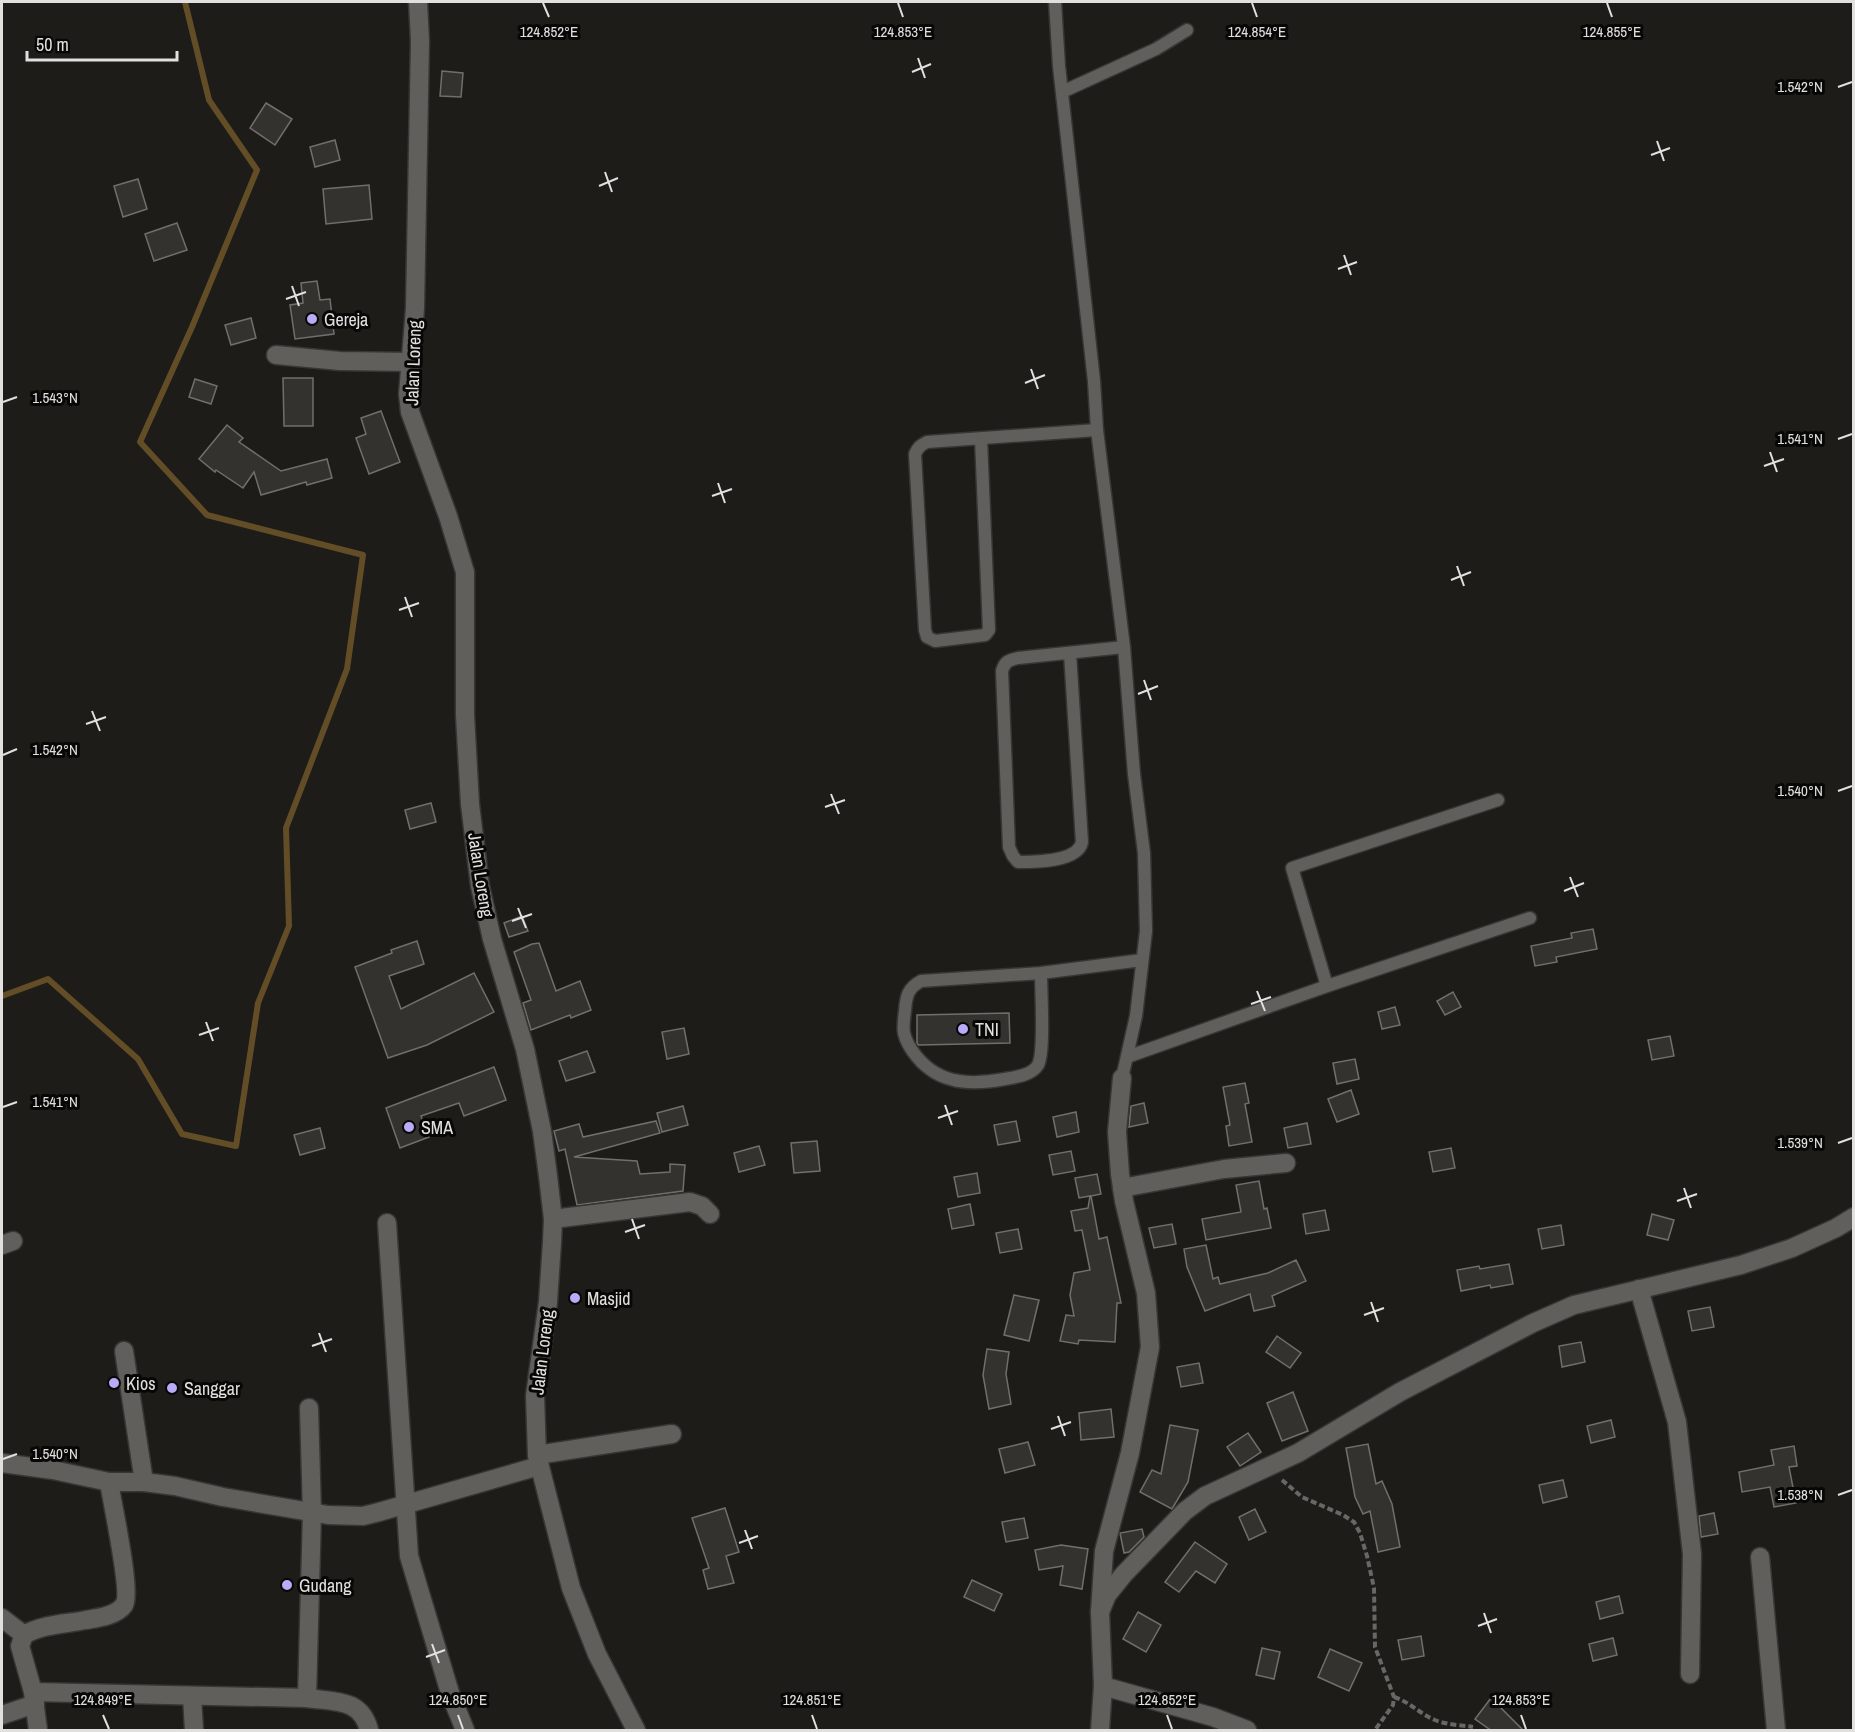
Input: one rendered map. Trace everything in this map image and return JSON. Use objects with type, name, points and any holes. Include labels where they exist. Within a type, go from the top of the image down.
[{"type":"street","name":"Jalan Loreng","points":[[418,2],[420,41],[415,308],[408,394],[410,412],[448,516],[465,572],[465,715],[470,804],[480,886],[492,939],[525,1049],[542,1131],[552,1219],[549,1286],[536,1396],[538,1461],[575,1599],[597,1654],[634,1730]]},
{"type":"street","points":[[276,355],[340,361],[411,362]]},
{"type":"street","points":[[1100,1731],[1103,1686],[1100,1612],[1104,1551],[1130,1453],[1150,1347],[1146,1293],[1122,1188],[1117,1132],[1122,1078]]},
{"type":"street","points":[[1122,1188],[1224,1169],[1286,1163]]},
{"type":"street","points":[[552,1219],[690,1202],[702,1206],[710,1214]]},
{"type":"street","points":[[1100,1612],[1107,1595],[1124,1574],[1185,1511],[1221,1488],[1309,1447],[1400,1392],[1533,1323],[1574,1305],[1741,1265],[1781,1252],[1836,1228],[1854,1217]]},
{"type":"street","points":[[387,1223],[409,1556],[450,1693],[465,1731]]},
{"type":"street","points":[[1639,1289],[1677,1422],[1692,1554],[1690,1674]]},
{"type":"street","points":[[124,1351],[144,1482]]},
{"type":"street","points":[[307,1698],[312,1513],[309,1408]]},
{"type":"street","points":[[2,1463],[53,1470],[109,1482],[144,1482],[175,1486],[312,1513],[348,1517],[363,1516],[538,1461],[672,1434]]},
{"type":"street","points":[[38,1731],[34,1698],[20,1646],[24,1635],[40,1628],[105,1617],[125,1603],[124,1574],[109,1482]]},
{"type":"street","points":[[1760,1557],[1776,1731]]},
{"type":"street","points":[[2,1618],[24,1635]]},
{"type":"street","points":[[1103,1686],[1213,1717],[1247,1731]]},
{"type":"street","points":[[192,1696],[194,1731]]},
{"type":"street","points":[[2,1714],[34,1698],[192,1696],[307,1698],[347,1703],[364,1715],[369,1731]]},
{"type":"lane","points":[[1055,2],[1062,92],[1094,381],[1097,430],[1124,647],[1134,774],[1144,854],[1146,931],[1136,1016],[1122,1078]]},
{"type":"lane","points":[[1062,92],[1156,49],[1187,30]]},
{"type":"lane","points":[[981,439],[989,630],[985,635],[935,641],[927,637],[925,630],[915,454],[921,445],[927,442],[1097,430]]},
{"type":"lane","points":[[1071,653],[1081,849],[1067,857],[1018,862],[1012,856],[1009,847],[1002,670],[1008,660],[1124,647]]},
{"type":"lane","points":[[1328,986],[1292,868],[1498,800]]},
{"type":"lane","points":[[1127,1057],[1530,918]]},
{"type":"lane","points":[[1041,974],[1042,1051],[1038,1064],[1031,1072],[988,1082],[949,1080],[927,1069],[910,1050],[904,1034],[906,994],[912,986],[921,981],[1041,974],[1142,960]]},
{"type":"path","points":[[1270,1467],[1288,1487],[1302,1497],[1354,1522],[1360,1533],[1374,1588],[1375,1647],[1394,1697],[1393,1706],[1376,1731]]},
{"type":"path","points":[[1394,1697],[1411,1704],[1434,1720],[1473,1726]]},
{"type":"building","points":[[442,71],[463,73],[461,97],[440,96]]},
{"type":"building","points":[[266,103],[292,119],[275,145],[250,128]]},
{"type":"building","points":[[335,140],[340,160],[315,167],[310,147]]},
{"type":"building","points":[[138,179],[147,209],[123,217],[114,186]]},
{"type":"building","points":[[369,185],[372,219],[326,224],[323,189]]},
{"type":"building","points":[[177,223],[187,250],[154,261],[145,234]]},
{"type":"building","name":"Gereja","points":[[317,281],[320,300],[330,299],[334,334],[295,339],[290,305],[303,303],[301,283]]},
{"type":"building","points":[[251,318],[256,338],[231,345],[225,325]]},
{"type":"building","points":[[283,378],[313,378],[313,426],[284,426]]},
{"type":"building","points":[[195,379],[217,386],[211,404],[189,397]]},
{"type":"building","points":[[381,411],[400,462],[369,474],[356,438],[366,434],[361,418]]},
{"type":"building","points":[[227,425],[243,438],[239,442],[281,471],[327,459],[332,478],[307,485],[306,482],[261,495],[254,472],[243,488],[216,470],[215,472],[199,459]]},
{"type":"building","points":[[431,803],[436,822],[410,829],[405,810]]},
{"type":"building","points":[[522,916],[528,931],[509,937],[504,923]]},
{"type":"building","points":[[1593,929],[1597,949],[1556,957],[1557,962],[1535,966],[1531,946],[1572,938],[1571,933]]},
{"type":"building","points":[[417,941],[424,964],[389,976],[401,1009],[474,973],[494,1012],[427,1045],[388,1058],[355,967]]},
{"type":"building","points":[[539,943],[556,991],[580,981],[591,1010],[571,1018],[570,1015],[531,1030],[523,1003],[531,1000],[514,952]]},
{"type":"building","points":[[1453,992],[1461,1007],[1445,1015],[1437,1001]]},
{"type":"building","points":[[1395,1007],[1400,1025],[1382,1029],[1378,1012]]},
{"type":"building","name":"TNI","points":[[1009,1013],[1010,1043],[917,1044],[917,1015]]},
{"type":"building","points":[[684,1028],[689,1054],[667,1059],[662,1032]]},
{"type":"building","points":[[1670,1036],[1674,1056],[1652,1060],[1648,1040]]},
{"type":"building","points":[[587,1051],[595,1072],[566,1081],[559,1061]]},
{"type":"building","points":[[1355,1059],[1359,1079],[1337,1084],[1333,1063]]},
{"type":"building","points":[[494,1067],[506,1100],[464,1116],[459,1103],[421,1116],[429,1137],[400,1148],[386,1108]]},
{"type":"building","points":[[1245,1083],[1249,1103],[1245,1104],[1252,1142],[1229,1146],[1226,1126],[1230,1125],[1223,1087]]},
{"type":"building","points":[[1351,1090],[1359,1114],[1337,1122],[1328,1099]]},
{"type":"building","points":[[1144,1103],[1148,1123],[1129,1127],[1131,1106]]},
{"type":"building","points":[[683,1106],[688,1125],[662,1132],[657,1113]]},
{"type":"building","points":[[1076,1112],[1079,1132],[1057,1137],[1053,1117]]},
{"type":"building","points":[[656,1121],[660,1133],[574,1157],[637,1161],[640,1174],[670,1172],[670,1164],[685,1165],[683,1191],[577,1205],[565,1149],[559,1151],[554,1131],[579,1124],[583,1137]]},
{"type":"building","points":[[1016,1121],[1020,1141],[998,1145],[994,1125]]},
{"type":"building","points":[[1307,1123],[1311,1144],[1288,1148],[1284,1128]]},
{"type":"building","points":[[320,1128],[325,1148],[300,1155],[294,1135]]},
{"type":"building","points":[[817,1141],[820,1171],[794,1173],[791,1143]]},
{"type":"building","points":[[759,1146],[765,1165],[739,1172],[734,1153]]},
{"type":"building","points":[[1451,1148],[1455,1168],[1433,1172],[1429,1152]]},
{"type":"building","points":[[1071,1151],[1075,1171],[1053,1175],[1049,1155]]},
{"type":"building","points":[[977,1173],[980,1193],[958,1197],[954,1177]]},
{"type":"building","points":[[1097,1174],[1101,1194],[1091,1196],[1099,1239],[1107,1237],[1121,1303],[1117,1303],[1115,1342],[1079,1340],[1078,1344],[1060,1341],[1066,1315],[1074,1316],[1070,1295],[1074,1273],[1090,1270],[1082,1230],[1075,1231],[1071,1211],[1088,1208],[1090,1196],[1079,1198],[1075,1178]]},
{"type":"building","points":[[1259,1181],[1264,1209],[1267,1208],[1271,1228],[1206,1240],[1202,1219],[1241,1212],[1236,1185]]},
{"type":"building","points":[[970,1204],[974,1225],[952,1229],[948,1209]]},
{"type":"building","points":[[1325,1210],[1329,1230],[1306,1234],[1303,1214]]},
{"type":"building","points":[[1652,1214],[1674,1220],[1668,1240],[1647,1235]]},
{"type":"building","points":[[1172,1224],[1176,1244],[1154,1248],[1149,1228]]},
{"type":"building","points":[[1561,1225],[1564,1245],[1542,1249],[1538,1229]]},
{"type":"building","points":[[1018,1229],[1022,1249],[1000,1253],[996,1233]]},
{"type":"building","points":[[1206,1245],[1213,1279],[1218,1277],[1220,1284],[1268,1273],[1296,1260],[1306,1281],[1272,1296],[1275,1306],[1254,1311],[1250,1294],[1205,1311],[1187,1267],[1184,1249]]},
{"type":"building","points":[[1509,1264],[1513,1284],[1491,1288],[1490,1285],[1461,1291],[1457,1270]]},
{"type":"building","points":[[1014,1295],[1039,1300],[1029,1341],[1004,1335]]},
{"type":"building","points":[[1710,1307],[1714,1327],[1692,1331],[1688,1311]]},
{"type":"building","points":[[1277,1336],[1301,1353],[1290,1368],[1266,1352]]},
{"type":"building","points":[[1581,1342],[1585,1362],[1562,1367],[1559,1346]]},
{"type":"building","points":[[987,1349],[1009,1352],[1006,1374],[1011,1404],[989,1409],[983,1375]]},
{"type":"building","points":[[1199,1363],[1203,1383],[1181,1387],[1177,1367]]},
{"type":"building","points":[[1293,1392],[1308,1431],[1282,1441],[1267,1403]]},
{"type":"building","points":[[1111,1409],[1114,1437],[1081,1440],[1079,1413]]},
{"type":"building","points":[[1611,1420],[1615,1437],[1591,1443],[1587,1426]]},
{"type":"building","points":[[1170,1425],[1198,1430],[1188,1482],[1172,1509],[1140,1492],[1152,1470],[1161,1474]]},
{"type":"building","points":[[1248,1433],[1261,1452],[1240,1466],[1227,1447]]},
{"type":"building","points":[[1028,1442],[1035,1465],[1005,1473],[999,1449]]},
{"type":"building","points":[[1368,1444],[1376,1484],[1382,1481],[1392,1504],[1400,1547],[1378,1552],[1370,1511],[1363,1514],[1355,1497],[1346,1448]]},
{"type":"building","points":[[1794,1446],[1797,1466],[1789,1467],[1796,1503],[1774,1507],[1770,1487],[1742,1492],[1739,1472],[1774,1465],[1771,1450]]},
{"type":"building","points":[[1563,1480],[1567,1497],[1543,1503],[1539,1485]]},
{"type":"building","points":[[725,1508],[739,1552],[726,1556],[734,1583],[708,1589],[703,1570],[709,1568],[692,1518]]},
{"type":"building","points":[[1255,1509],[1266,1532],[1249,1540],[1239,1517]]},
{"type":"building","points":[[1714,1513],[1718,1534],[1701,1537],[1699,1516]]},
{"type":"building","points":[[1024,1518],[1028,1538],[1006,1542],[1002,1522]]},
{"type":"building","points":[[1142,1529],[1144,1537],[1129,1552],[1124,1553],[1120,1533]]},
{"type":"building","points":[[1195,1542],[1227,1564],[1215,1583],[1196,1571],[1179,1592],[1165,1582]]},
{"type":"building","points":[[1061,1545],[1088,1549],[1082,1589],[1060,1585],[1063,1566],[1039,1570],[1035,1550]]},
{"type":"building","points":[[972,1580],[1002,1594],[994,1611],[964,1597]]},
{"type":"building","points":[[1619,1596],[1623,1613],[1600,1619],[1596,1602]]},
{"type":"building","points":[[1138,1612],[1161,1625],[1146,1652],[1123,1639]]},
{"type":"building","points":[[1421,1636],[1424,1656],[1402,1660],[1398,1640]]},
{"type":"building","points":[[1613,1638],[1617,1655],[1593,1661],[1589,1644]]},
{"type":"building","points":[[1262,1648],[1280,1652],[1274,1679],[1256,1675]]},
{"type":"building","points":[[1330,1649],[1362,1663],[1349,1691],[1318,1677]]},
{"type":"building","points":[[1491,1698],[1524,1731],[1492,1731],[1475,1719]]},
{"type":"waterway","points":[[2,996],[48,979],[138,1059],[182,1134],[236,1146],[258,1003],[289,926],[286,828],[347,669],[363,555],[207,515],[140,442],[192,327],[257,170],[209,100],[185,2]]},
{"type":"place","name":"Gereja","points":[[312,319]]},
{"type":"place","name":"TNI","points":[[963,1029]]},
{"type":"place","name":"SMA","points":[[409,1127]]},
{"type":"place","name":"Masjid","points":[[575,1298]]},
{"type":"place","name":"Kios","points":[[114,1383]]},
{"type":"place","name":"Sanggar","points":[[172,1388]]},
{"type":"place","name":"Gudang","points":[[287,1585]]}]
